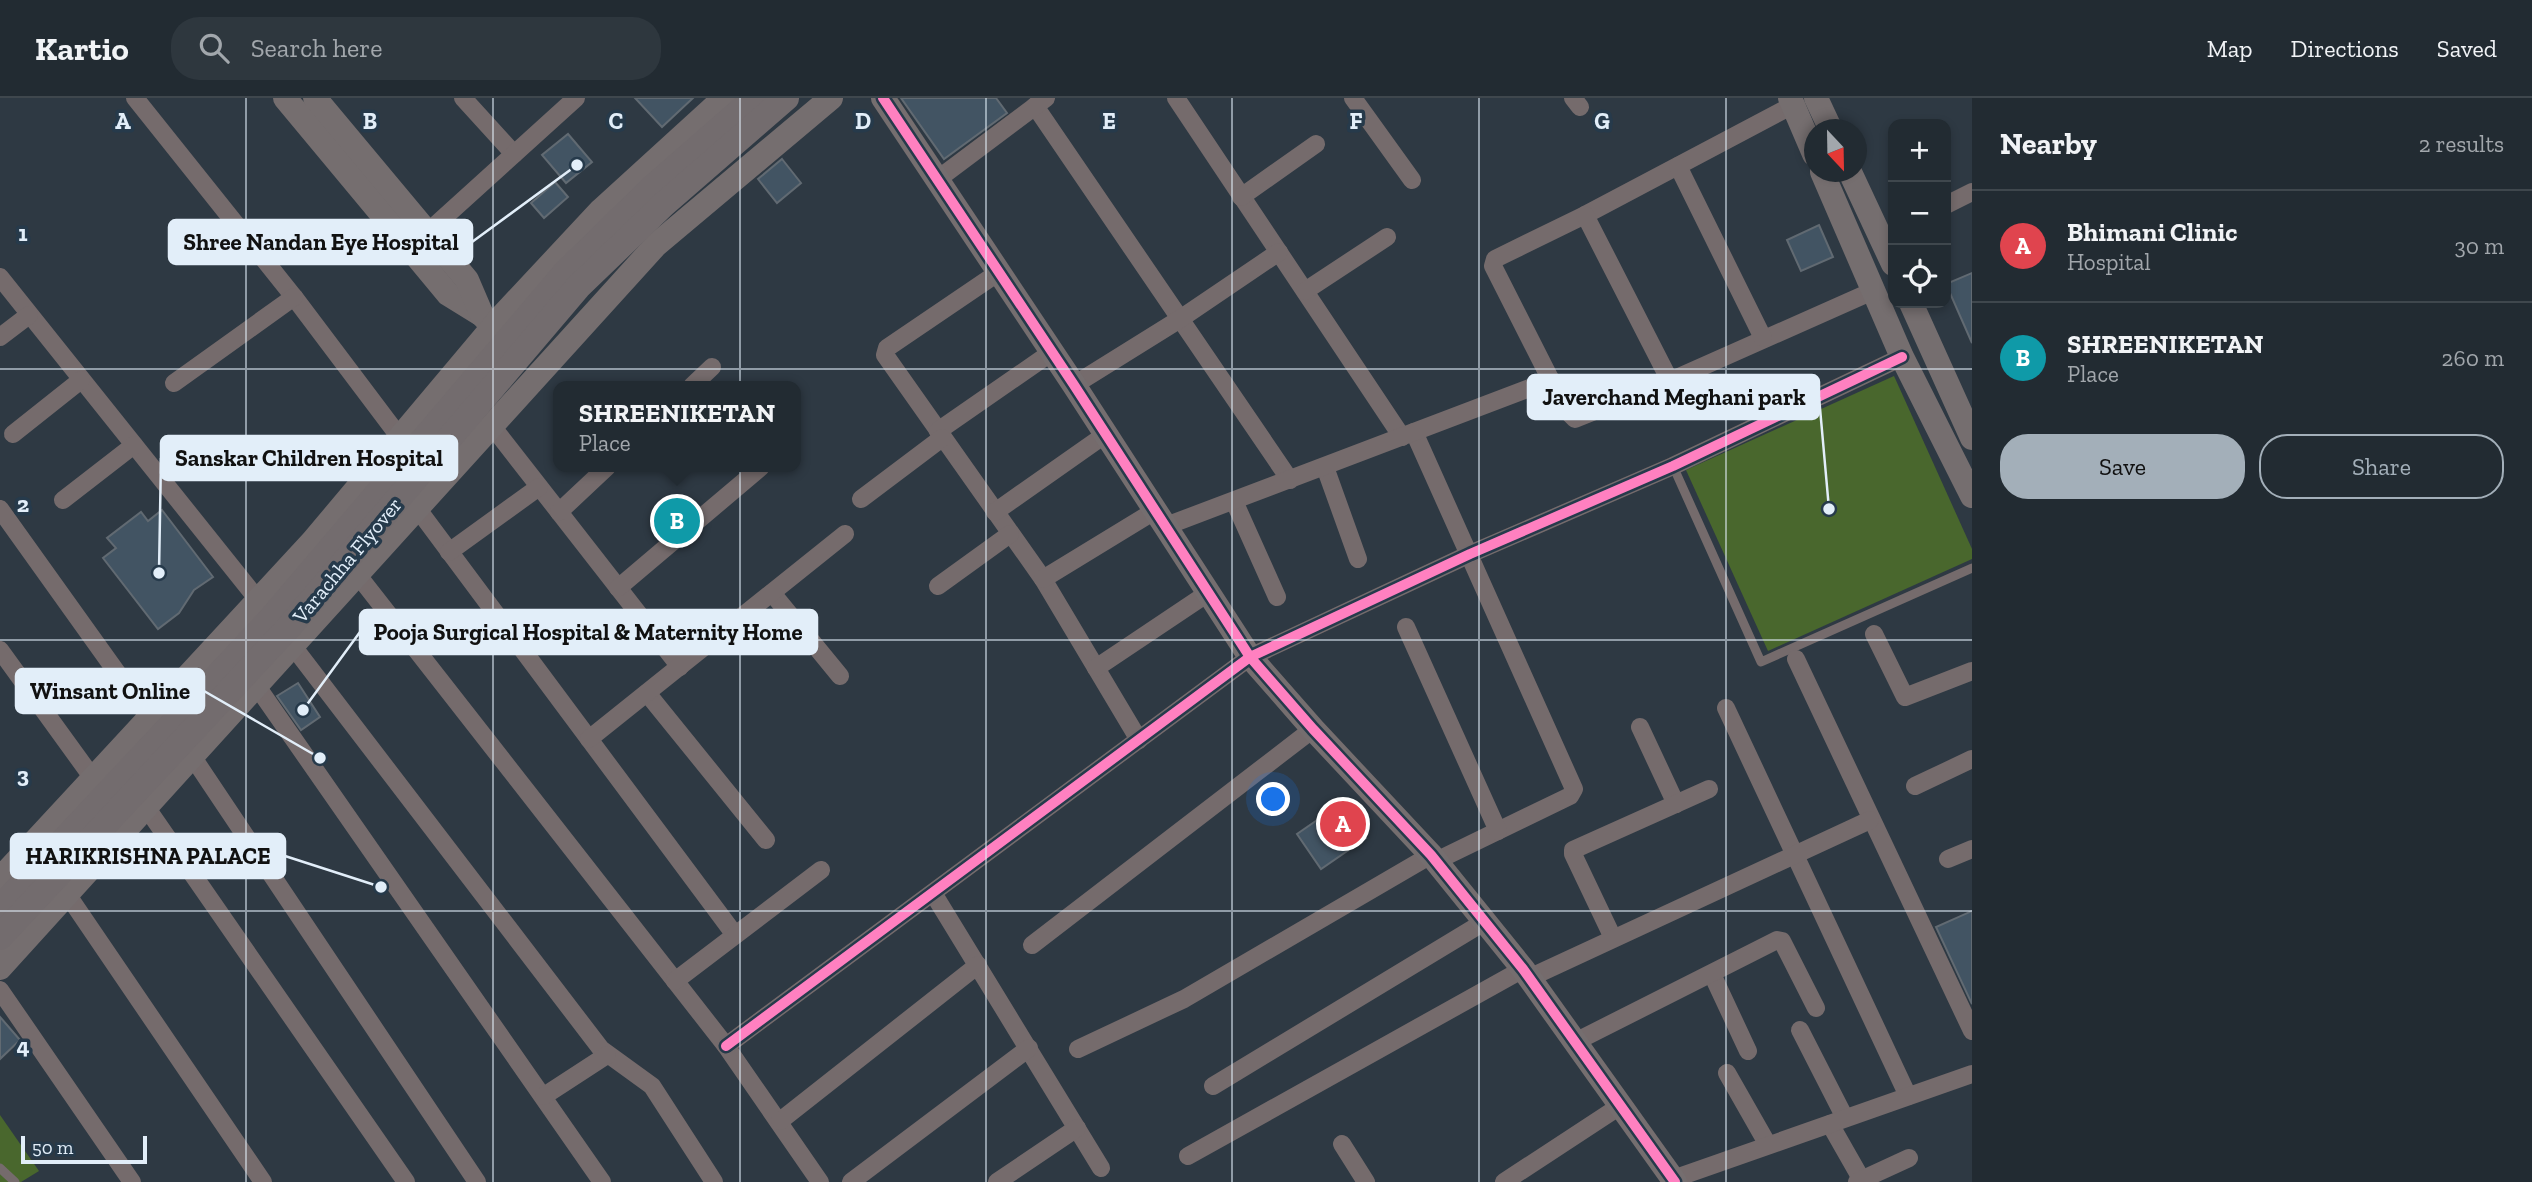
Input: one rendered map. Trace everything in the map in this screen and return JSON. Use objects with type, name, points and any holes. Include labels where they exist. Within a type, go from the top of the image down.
[{"type":"main road","name":"Varachha Flyover","points":[[0,908],[269,621],[565,273],[653,187],[755,98]]},
{"type":"main road","name":"Varachha Flyover","points":[[0,937],[289,628],[578,288],[664,204],[786,98]]},
{"type":"street","points":[[135,98],[294,297],[401,439]]},
{"type":"street","points":[[285,98],[449,294],[487,321],[537,376]]},
{"type":"street","points":[[315,98],[467,280],[487,321]]},
{"type":"street","points":[[463,98],[514,154]]},
{"type":"street","points":[[428,232],[576,98]]},
{"type":"street","points":[[0,879],[148,716],[312,542],[401,439],[487,321],[601,210],[724,98]]},
{"type":"street","points":[[0,968],[656,245],[831,98]]},
{"type":"street","points":[[883,98],[1251,657],[1313,729],[1433,858],[1526,973],[1674,1180],[1972,1073]]},
{"type":"street","points":[[1353,98],[1412,180]]},
{"type":"street","points":[[1078,1049],[1184,999],[1433,858],[1498,831],[1570,796],[1574,789],[1469,554],[1408,435],[1305,291],[1179,99]]},
{"type":"street","points":[[1800,100],[1820,119]]},
{"type":"street","points":[[1800,100],[1805,119]]},
{"type":"street","points":[[1800,100],[1585,215],[1495,258],[1492,263],[1566,410],[1575,419],[1670,381],[1875,290]]},
{"type":"street","points":[[938,179],[1040,102],[1180,319],[1290,480]]},
{"type":"street","points":[[1241,197],[1316,144]]},
{"type":"street","points":[[1678,166],[1763,338]]},
{"type":"street","points":[[1826,182],[1902,357],[1972,496]]},
{"type":"street","points":[[1856,182],[1887,233],[1856,248]]},
{"type":"street","points":[[1951,202],[1972,192]]},
{"type":"street","points":[[1585,215],[1670,381]]},
{"type":"street","points":[[1305,291],[1387,237]]},
{"type":"street","points":[[1074,386],[1279,252]]},
{"type":"street","points":[[999,272],[887,348],[886,358],[1043,579],[1139,740]]},
{"type":"street","points":[[0,277],[258,600]]},
{"type":"street","points":[[174,383],[294,297]]},
{"type":"street","points":[[1913,308],[1972,438]]},
{"type":"street","points":[[0,337],[29,315]]},
{"type":"street","points":[[861,499],[940,434],[1052,352]]},
{"type":"street","points":[[726,1046],[1251,657],[1469,554],[1673,466],[1902,357]]},
{"type":"street","points":[[697,381],[712,367]]},
{"type":"street","points":[[13,434],[81,380]]},
{"type":"street","points":[[1043,579],[1161,518],[1234,501],[1551,380]]},
{"type":"street","points":[[492,426],[680,667]]},
{"type":"street","points":[[995,512],[1106,433]]},
{"type":"street","points":[[63,500],[134,445]]},
{"type":"street","points":[[1325,467],[1358,559]]},
{"type":"street","points":[[559,512],[602,472]]},
{"type":"street","points":[[618,588],[755,472]]},
{"type":"street","points":[[449,552],[539,487]]},
{"type":"street","points":[[1234,501],[1277,597]]},
{"type":"street","points":[[416,508],[735,935]]},
{"type":"street","points":[[0,509],[148,716],[192,756],[477,1182]]},
{"type":"street","points":[[589,739],[845,534]]},
{"type":"street","points":[[938,586],[1010,534]]},
{"type":"street","points":[[357,574],[726,1046],[820,1182]]},
{"type":"street","points":[[772,593],[840,676]]},
{"type":"street","points":[[1096,668],[1208,593]]},
{"type":"street","points":[[1406,627],[1498,831]]},
{"type":"street","points":[[1874,634],[1905,697],[1972,671]]},
{"type":"street","points":[[292,645],[607,1055],[652,1086],[714,1182]]},
{"type":"street","points":[[0,650],[92,777]]},
{"type":"street","points":[[1796,659],[1972,1031]]},
{"type":"street","points":[[256,685],[602,1182]]},
{"type":"street","points":[[647,693],[766,840]]},
{"type":"street","points":[[1726,708],[1908,1096]]},
{"type":"street","points":[[1640,727],[1676,804]]},
{"type":"street","points":[[1032,945],[1313,729]]},
{"type":"street","points":[[1915,786],[1972,759]]},
{"type":"street","points":[[1613,939],[1573,850],[1709,789]]},
{"type":"street","points":[[146,807],[406,1182]]},
{"type":"street","points":[[1188,1156],[1526,973],[1613,939],[1870,820]]},
{"type":"street","points":[[1948,859],[1972,849]]},
{"type":"street","points":[[675,981],[821,870]]},
{"type":"street","points":[[933,892],[1101,1168]]},
{"type":"street","points":[[67,894],[263,1182]]},
{"type":"street","points":[[1213,1086],[1484,922]]},
{"type":"street","points":[[1575,1042],[1780,940],[1816,1008]]},
{"type":"street","points":[[780,1121],[978,965]]},
{"type":"street","points":[[1712,974],[1748,1051]]},
{"type":"street","points":[[0,990],[132,1182]]},
{"type":"street","points":[[1800,1030],[1861,1181],[1909,1158]]},
{"type":"street","points":[[851,1182],[1029,1048]]},
{"type":"street","points":[[544,1096],[607,1055]]},
{"type":"street","points":[[1727,1073],[1768,1145]]},
{"type":"street","points":[[1513,1180],[1620,1106]]},
{"type":"street","points":[[997,1182],[1077,1128]]},
{"type":"street","points":[[1342,1144],[1366,1182]]},
{"type":"lane","points":[[1673,466],[1760,662],[1972,568]]},
{"type":"lane","points":[[0,1168],[15,1182]]},
{"type":"green space","points":[[1894,376],[1972,549],[1972,559],[1768,651],[1686,470]]},
{"type":"green space","points":[[0,1115],[39,1171],[21,1182],[0,1182]]},
{"type":"building","points":[[635,98],[693,98],[662,127]]},
{"type":"building","points":[[901,98],[996,98],[1007,113],[944,159]]},
{"type":"building","points":[[568,134],[592,162],[566,183],[542,155]]},
{"type":"building","points":[[782,159],[801,183],[777,203],[758,179]]},
{"type":"building","points":[[555,182],[568,197],[544,218],[531,203]]},
{"type":"building","points":[[1819,225],[1833,257],[1801,271],[1787,240]]},
{"type":"building","points":[[1972,273],[1972,343],[1951,295],[1951,282]]},
{"type":"building","points":[[162,510],[213,577],[194,590],[179,613],[158,629],[103,558],[116,548],[107,538],[141,512],[148,521]]},
{"type":"building","points":[[298,683],[320,717],[301,730],[277,696]]},
{"type":"building","points":[[1342,803],[1366,838],[1321,869],[1297,834]]},
{"type":"building","points":[[1972,911],[1972,1004],[1936,927]]},
{"type":"building","points":[[0,1017],[20,1040],[0,1059]]},
{"type":"cycle path","points":[[883,98],[1074,385],[1250,657],[1431,855],[1523,969],[1675,1182]]},
{"type":"cycle path","points":[[726,1046],[1250,657],[1470,554],[1673,466],[1902,357]]},
{"type":"place","name":"Shree Nandan Eye Hospital","points":[[577,165]]},
{"type":"place","name":"Javerchand Meghani park","points":[[1829,509]]},
{"type":"place","name":"SHREENIKETAN","points":[[677,521]]},
{"type":"place","name":"Sanskar Children Hospital","points":[[159,573]]},
{"type":"place","name":"Pooja Surgical Hospital & Maternity Home","points":[[303,710]]},
{"type":"place","name":"Winsant Online","points":[[320,758]]},
{"type":"place","name":"Bhimani Clinic","points":[[1343,824]]},
{"type":"place","name":"HARIKRISHNA PALACE","points":[[381,887]]}]
